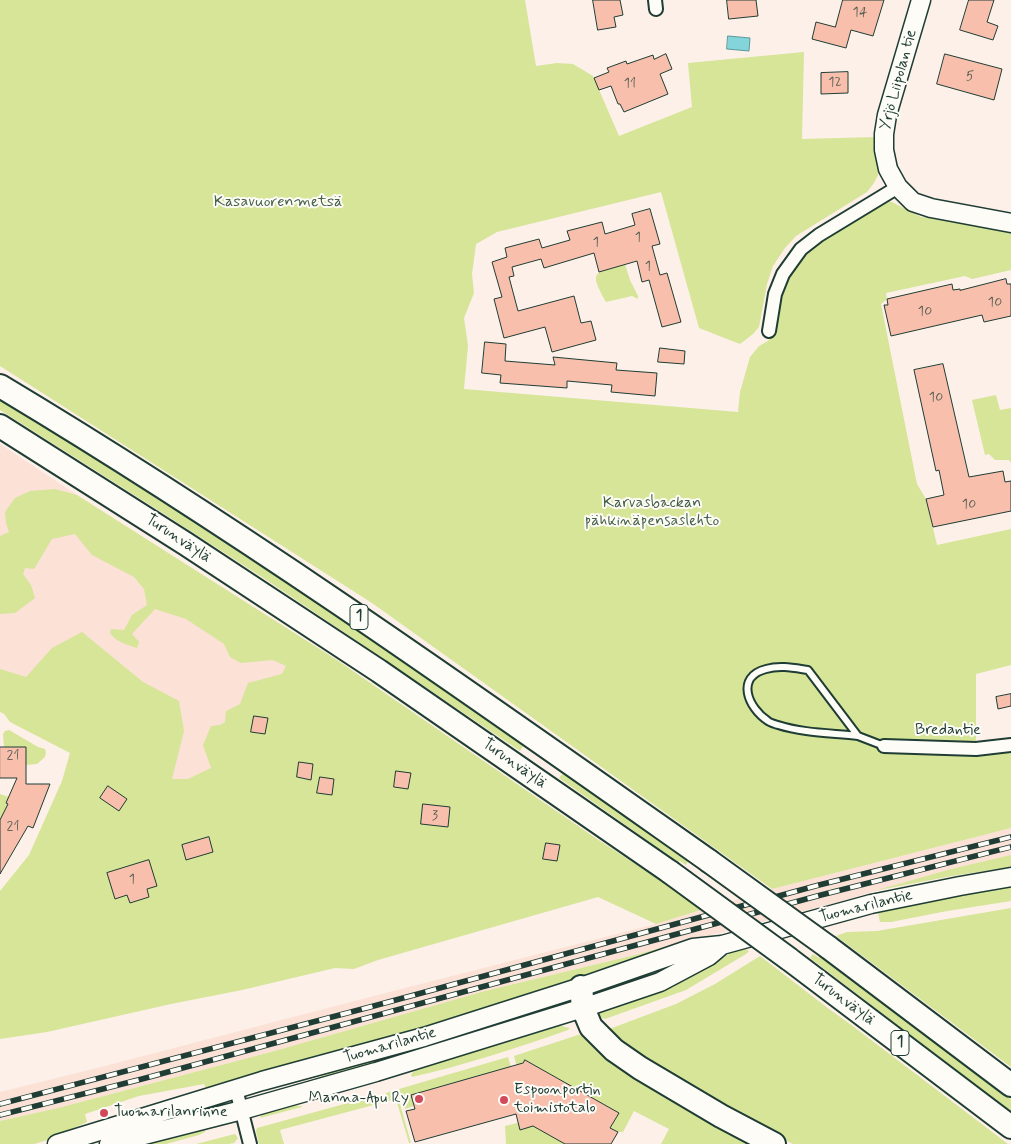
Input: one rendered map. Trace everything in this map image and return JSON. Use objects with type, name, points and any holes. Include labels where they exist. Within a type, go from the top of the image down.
[{"type":"highway","name":"Turunväylä","points":[[0,386],[189,505],[398,643],[709,861],[828,947],[1011,1085]]},
{"type":"highway","name":"Turunväylä","points":[[0,426],[186,544],[379,671],[670,872],[789,958],[1011,1127]]},
{"type":"highway","points":[[582,997],[591,1027],[614,1050],[640,1068],[721,1116],[774,1144]]},
{"type":"main road","name":"Yrjö Liipolan tie","points":[[921,0],[887,115],[884,150],[888,169],[898,187],[913,202],[931,208],[1011,223]]},
{"type":"main road","name":"Tuomarilantie","points":[[57,1144],[236,1089],[424,1037],[582,997],[660,982],[709,956],[722,945],[871,904],[1011,877]]},
{"type":"main road","name":"Tuomarilantie","points":[[109,1144],[242,1110],[376,1072],[582,997]]},
{"type":"street","points":[[769,331],[775,294],[783,274],[801,249],[819,235],[898,187]]},
{"type":"street","name":"Bredantie","points":[[884,746],[976,749],[1011,744]]},
{"type":"street","points":[[236,1089],[250,1144]]},
{"type":"lane","points":[[858,736],[808,670],[788,666],[765,669],[752,677],[748,684],[748,695],[753,707],[768,721],[792,729],[858,736],[884,746]]},
{"type":"shaded area","points":[[0,444],[77,495],[299,661],[195,805],[0,692]]},
{"type":"shaded area","points":[[1011,828],[1011,855],[951,869],[835,903],[639,954],[485,991],[271,1052],[58,1108],[0,1121],[0,1092],[656,924],[772,889]]},
{"type":"green space","name":"Kasavuorenmetsä","points":[[0,0],[525,0],[536,66],[557,63],[573,64],[593,76],[619,136],[692,107],[688,63],[804,52],[802,139],[877,137],[878,175],[867,192],[796,236],[785,248],[773,266],[767,284],[759,327],[753,334],[740,344],[699,328],[661,192],[497,232],[476,244],[472,274],[474,293],[464,318],[468,346],[464,389],[738,412],[740,392],[750,357],[759,346],[768,341],[774,334],[776,315],[786,282],[805,253],[839,229],[887,201],[921,217],[961,221],[1011,232],[1011,270],[972,279],[965,276],[886,293],[887,299],[881,304],[917,484],[926,499],[937,545],[1011,529],[1011,665],[976,674],[976,744],[936,744],[936,754],[1011,750],[1011,828],[772,889],[372,603],[0,366]]},
{"type":"green space","points":[[625,264],[638,299],[632,296],[606,302],[597,284],[597,274],[606,269]]},
{"type":"green space","points":[[996,395],[1000,410],[1011,408],[1011,463],[1009,460],[995,460],[989,454],[985,455],[972,400]]},
{"type":"green space","points":[[0,399],[330,612],[525,743],[520,751],[268,581],[0,410]]},
{"type":"green space","points":[[55,489],[77,495],[337,660],[594,837],[663,882],[701,910],[656,924],[598,897],[378,960],[354,969],[335,968],[47,1032],[0,1039],[0,891],[29,855],[62,781],[70,753],[10,722],[0,712],[0,669],[26,677],[52,648],[82,632],[143,682],[179,701],[184,731],[172,779],[188,779],[211,768],[203,745],[211,726],[220,725],[225,722],[226,711],[240,704],[248,683],[282,674],[286,666],[273,660],[241,663],[230,657],[224,644],[186,619],[155,609],[132,634],[139,642],[137,648],[118,640],[110,633],[111,629],[124,630],[132,615],[147,605],[144,589],[134,577],[92,555],[75,534],[52,539],[34,569],[25,568],[23,574],[31,585],[35,598],[15,613],[0,614],[0,536],[9,532],[5,512],[15,498],[30,491]]},
{"type":"green space","points":[[9,730],[45,749],[45,757],[37,764],[26,765],[26,747],[4,747],[3,734]]},
{"type":"green space","points":[[565,771],[680,854],[688,861],[686,865],[680,861],[678,862],[559,778]]},
{"type":"green space","points":[[0,794],[9,797],[6,803],[11,805],[0,820]]},
{"type":"green space","points":[[1011,855],[1011,867],[874,891],[951,869]]},
{"type":"green space","points":[[1011,886],[1011,901],[891,922],[880,922],[878,913],[962,894]]},
{"type":"green space","points":[[1011,908],[1011,1067],[836,936],[847,932],[877,931]]},
{"type":"green space","points":[[677,944],[677,949],[387,1041],[207,1091],[204,1084],[139,1096],[85,1114],[87,1122],[51,1139],[34,1144],[0,1144],[0,1121],[58,1108],[271,1052],[485,991]]},
{"type":"green space","points":[[746,949],[749,951],[746,954],[686,990],[605,1019],[599,1017],[600,1010],[714,963],[736,950]]},
{"type":"green space","points":[[813,954],[819,958],[821,956],[1011,1099],[1011,1112],[810,958]]},
{"type":"green space","points":[[760,956],[1008,1144],[793,1144],[720,1109],[604,1031],[676,1004],[715,984]]},
{"type":"green space","points":[[568,1000],[563,1006],[311,1083],[311,1080],[359,1062]]},
{"type":"green space","points":[[552,1024],[570,1028],[471,1062],[412,1077],[411,1075],[413,1072],[438,1060]]},
{"type":"green space","points":[[581,1034],[642,1081],[756,1144],[661,1144],[669,1129],[634,1111],[623,1132],[618,1132],[610,1128],[618,1113],[525,1060],[518,1071],[514,1056]]},
{"type":"green space","points":[[508,1057],[511,1067],[412,1095],[414,1106],[405,1109],[399,1089]]},
{"type":"green space","points":[[396,1090],[411,1143],[409,1143],[396,1099],[280,1130],[284,1144],[259,1144],[257,1128],[377,1095],[378,1098],[386,1096],[386,1093]]},
{"type":"green space","points":[[290,1105],[302,1107],[260,1118],[263,1112]]},
{"type":"green space","points":[[525,1121],[565,1144],[506,1144],[505,1126]]},
{"type":"green space","points":[[206,1127],[205,1132],[199,1135],[166,1144],[119,1144]]},
{"type":"green space","points":[[235,1134],[238,1138],[234,1143],[196,1144]]},
{"type":"water","points":[[728,36],[750,38],[749,51],[727,49]]},
{"type":"building","points":[[593,0],[620,0],[623,15],[614,17],[616,27],[598,30]]},
{"type":"building","points":[[727,0],[756,0],[758,16],[729,19]]},
{"type":"building","points":[[843,0],[884,0],[873,36],[851,30],[846,48],[812,39],[816,22],[835,27]]},
{"type":"building","points":[[969,0],[994,0],[987,22],[998,26],[993,40],[960,30]]},
{"type":"building","points":[[666,54],[672,69],[660,74],[668,94],[624,112],[620,104],[618,104],[611,86],[599,90],[594,78],[609,72],[607,68],[626,61],[627,64],[653,55],[654,59]]},
{"type":"building","points":[[945,54],[1002,69],[994,100],[937,84]]},
{"type":"building","points":[[848,72],[848,93],[821,94],[821,73]]},
{"type":"building","points":[[650,209],[660,244],[652,246],[660,275],[667,273],[681,322],[662,327],[649,280],[642,282],[637,261],[599,272],[594,253],[544,268],[541,259],[512,267],[514,276],[509,277],[518,311],[574,296],[581,323],[591,321],[596,340],[552,352],[545,327],[504,338],[494,299],[502,297],[492,262],[507,257],[505,248],[539,239],[542,248],[570,240],[567,231],[602,222],[605,234],[635,225],[632,214]]},
{"type":"building","points":[[1006,279],[1007,284],[1011,284],[1011,316],[984,322],[982,315],[891,336],[884,305],[888,305],[887,299],[952,284],[953,290],[960,290]]},
{"type":"building","points":[[485,342],[506,344],[505,361],[555,365],[553,357],[617,363],[616,370],[657,373],[655,396],[611,392],[612,385],[567,381],[567,388],[500,383],[501,375],[482,373]]},
{"type":"building","points":[[660,348],[685,351],[684,364],[658,362]]},
{"type":"building","points":[[943,364],[969,477],[1003,471],[1005,482],[1011,481],[1011,511],[933,527],[926,499],[944,495],[939,470],[936,471],[914,370]]},
{"type":"building","points":[[1011,694],[1011,706],[998,709],[996,697]]},
{"type":"building","points":[[254,716],[268,718],[265,734],[251,732]]},
{"type":"building","points":[[0,747],[26,747],[26,784],[50,784],[33,828],[28,826],[0,874],[0,820],[17,778],[0,778]]},
{"type":"building","points":[[299,762],[313,764],[311,780],[297,777]]},
{"type":"building","points":[[396,771],[411,773],[408,789],[394,787]]},
{"type":"building","points":[[320,777],[334,779],[332,795],[317,793]]},
{"type":"building","points":[[108,786],[127,799],[119,811],[100,798]]},
{"type":"building","points":[[423,804],[450,807],[448,827],[421,824]]},
{"type":"building","points":[[209,837],[213,852],[186,860],[182,845]]},
{"type":"building","points":[[546,843],[560,845],[557,861],[543,859]]},
{"type":"building","points":[[149,860],[157,886],[147,889],[149,897],[130,903],[127,895],[115,899],[107,873]]},
{"type":"building","name":"Espoonportin toimistotalo","points":[[525,1060],[619,1113],[610,1128],[618,1132],[611,1144],[565,1144],[533,1126],[520,1130],[516,1114],[415,1142],[406,1111],[415,1109],[411,1095],[523,1063]]},
{"type":"railway","points":[[0,1104],[370,1007],[819,885],[1011,837]]},
{"type":"railway","points":[[0,1115],[142,1079],[821,895],[1011,847]]},
{"type":"place","name":"Manna-Apu Ry","points":[[419,1099]]},
{"type":"place","name":"Espoonportin toimistotalo","points":[[504,1100]]},
{"type":"place","name":"Tuomarilanrinne","points":[[104,1113]]},
{"type":"park label","name":"Karvasbackan pähkinäpensaslehto","points":[[652,513]]}]
